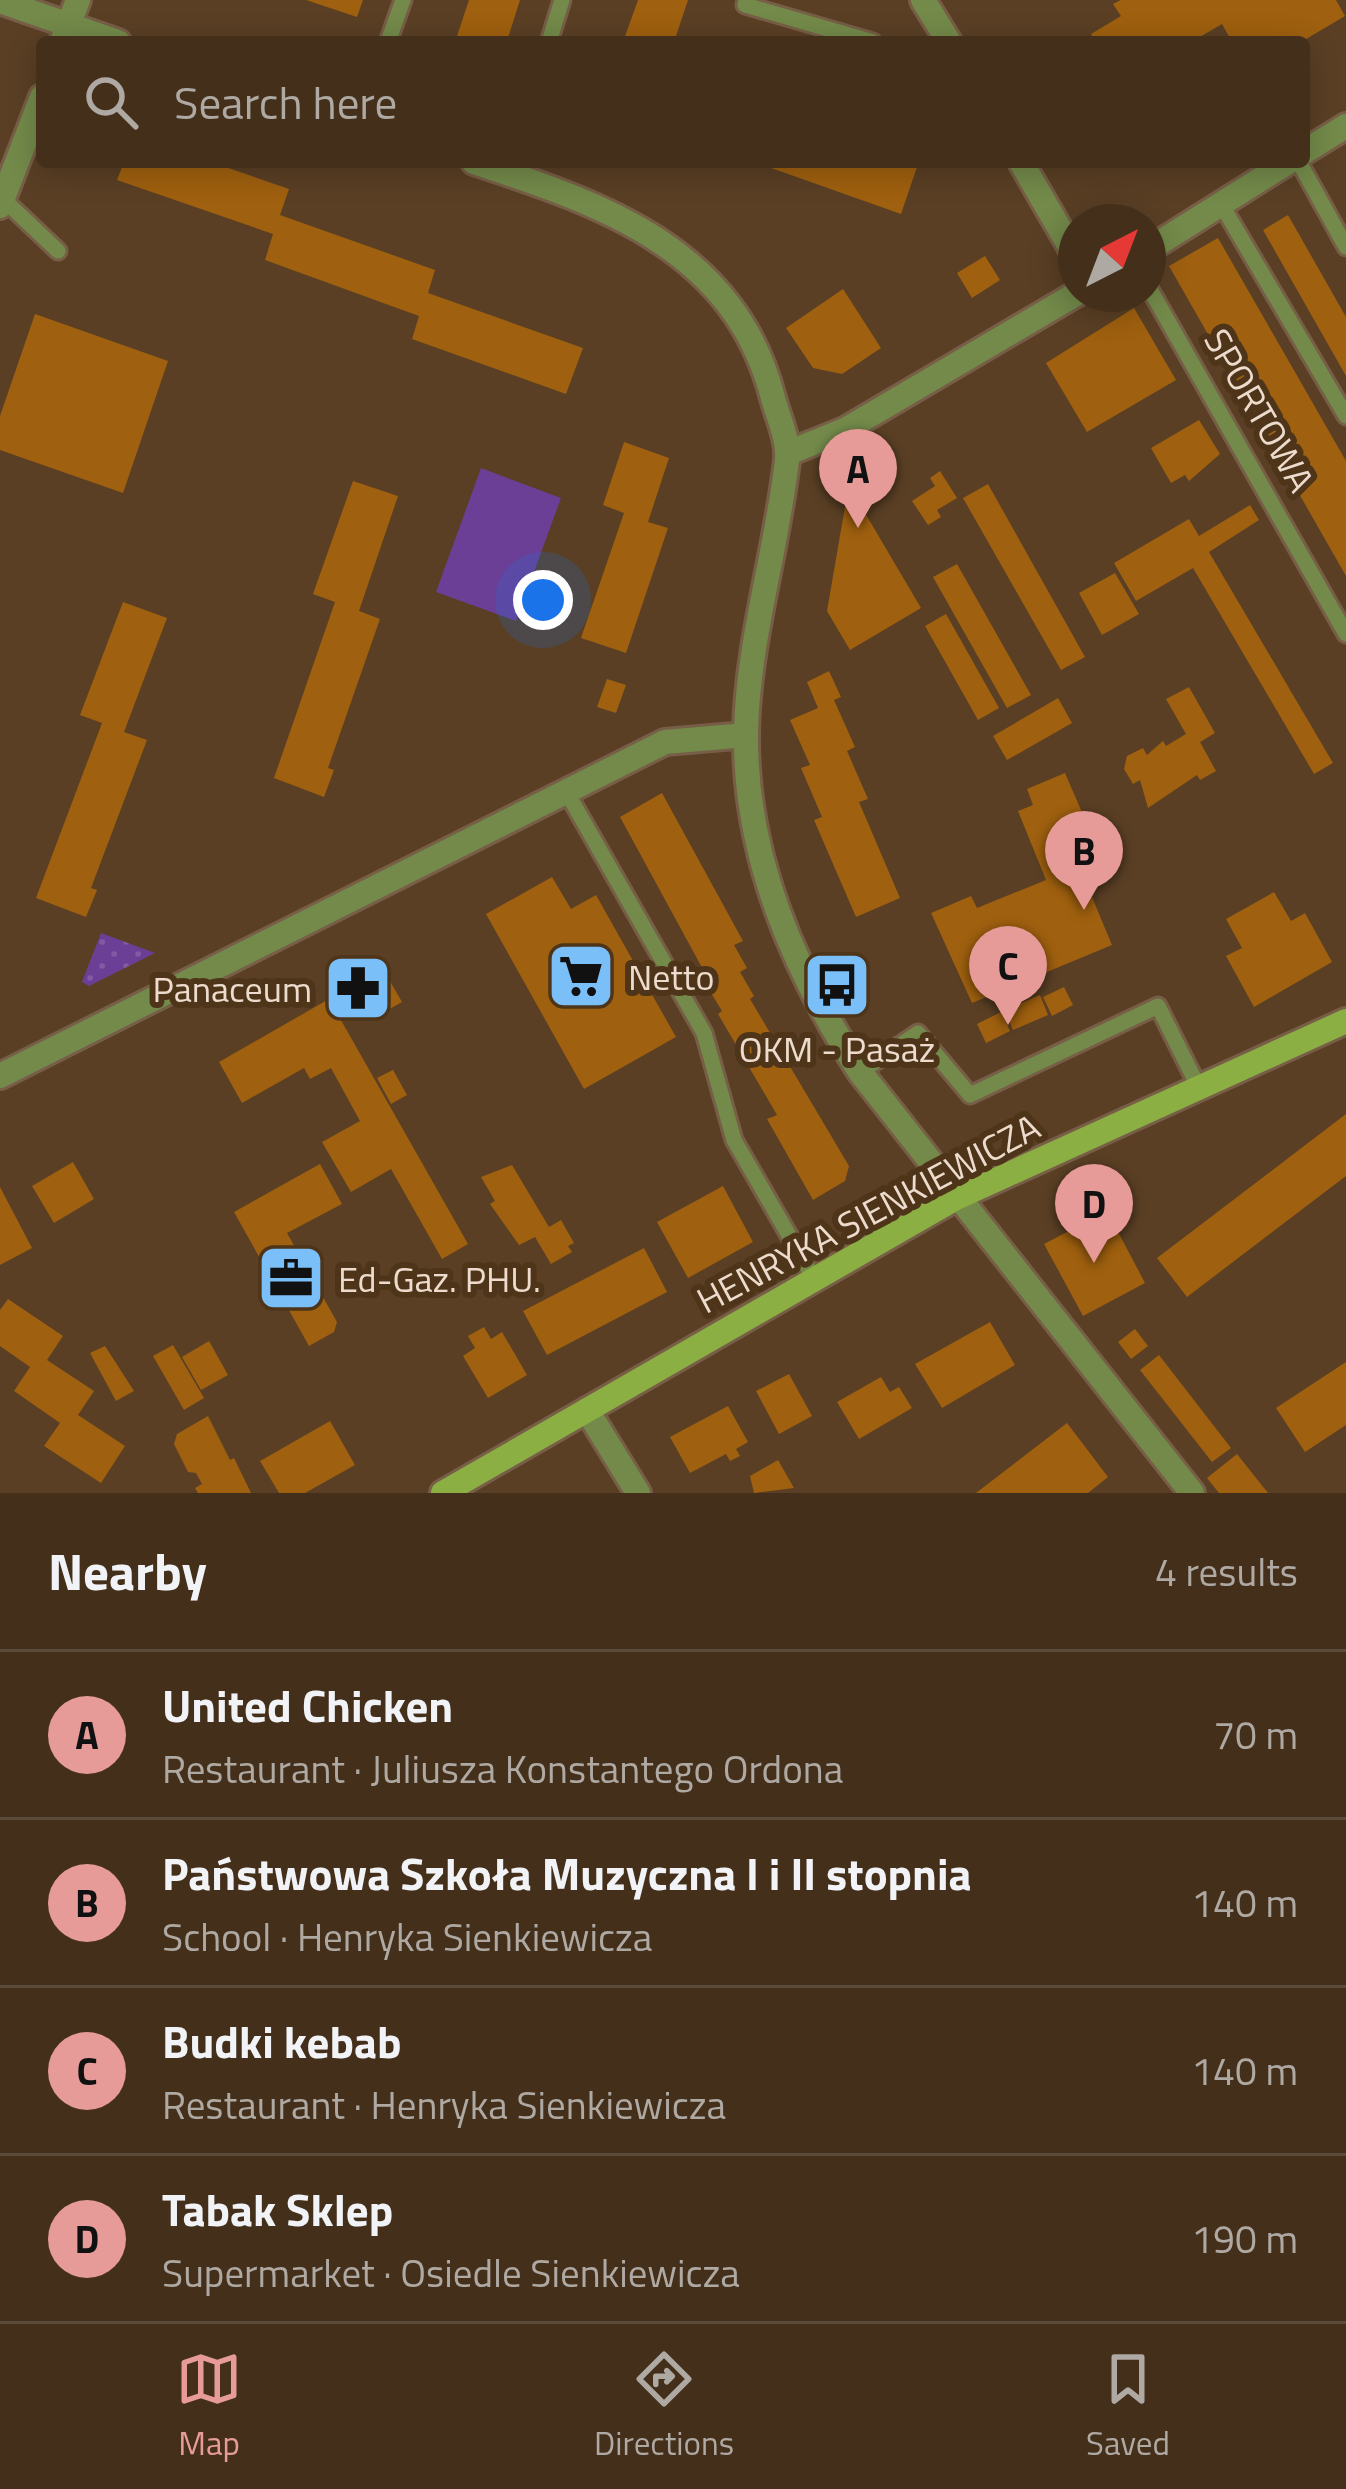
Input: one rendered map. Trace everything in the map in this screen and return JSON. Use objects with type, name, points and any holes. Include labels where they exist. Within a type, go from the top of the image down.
[{"type":"street","points":[[10,2],[65,34],[78,0]]},
{"type":"street","points":[[923,0],[945,36]]},
{"type":"street","points":[[1,202],[11,144],[36,107]]},
{"type":"street","points":[[1310,148],[1346,126]]},
{"type":"street","points":[[510,168],[626,220],[689,259],[738,312],[768,378],[788,454],[746,735],[770,891],[788,948],[860,1072],[1192,1493]]},
{"type":"street","points":[[1024,168],[1058,226]]},
{"type":"street","points":[[1166,239],[1279,168]]},
{"type":"street","points":[[788,454],[845,430],[1058,305]]},
{"type":"street","points":[[0,1076],[665,742],[746,735]]},
{"type":"street","name":"HENRYKA SIENKIEWICZA","points":[[443,1493],[956,1198],[1344,1021]]},
{"type":"street","points":[[587,1410],[638,1493]]},
{"type":"lane","points":[[390,36],[403,0]]},
{"type":"lane","points":[[551,36],[562,0]]},
{"type":"lane","points":[[746,0],[745,5],[852,36]]},
{"type":"lane","points":[[1302,168],[1346,247]]},
{"type":"lane","points":[[1,202],[58,251]]},
{"type":"lane","points":[[1222,204],[1346,416]]},
{"type":"lane","name":"SPORTOWA","points":[[1163,312],[1346,634]]},
{"type":"lane","points":[[566,791],[704,1034],[734,1140],[813,1277]]},
{"type":"lane","points":[[860,1072],[918,1033],[970,1094],[1158,1006],[1199,1088]]},
{"type":"shaded area","points":[[481,468],[561,498],[516,621],[436,592]]},
{"type":"shaded area","points":[[101,933],[155,953],[89,986],[82,982]]},
{"type":"building","points":[[306,0],[363,0],[357,17]]},
{"type":"building","points":[[469,0],[520,0],[509,36],[457,36]]},
{"type":"building","points":[[638,0],[688,0],[676,36],[625,36]]},
{"type":"building","points":[[1121,0],[1336,0],[1345,16],[1310,37],[1229,36],[1222,24],[1201,36],[1092,36],[1121,16],[1113,4]]},
{"type":"building","points":[[122,168],[228,168],[289,189],[280,215],[435,270],[428,293],[583,348],[566,394],[412,339],[419,316],[265,260],[273,234],[117,180]]},
{"type":"building","points":[[771,168],[917,168],[901,214]]},
{"type":"building","points":[[1288,215],[1346,317],[1346,376],[1263,230]]},
{"type":"building","points":[[1218,238],[1346,461],[1346,576],[1169,266]]},
{"type":"building","points":[[985,256],[1000,280],[972,298],[957,273]]},
{"type":"building","points":[[843,289],[881,348],[842,374],[813,368],[786,328]]},
{"type":"building","points":[[1128,312],[1136,312],[1176,380],[1087,432],[1046,363]]},
{"type":"building","points":[[35,314],[168,361],[123,493],[0,450],[0,416]]},
{"type":"building","points":[[1199,420],[1220,454],[1189,481],[1185,475],[1171,483],[1151,448]]},
{"type":"building","points":[[624,442],[669,458],[648,522],[668,528],[626,653],[581,638],[624,513],[603,505]]},
{"type":"building","points":[[940,471],[957,498],[937,510],[941,517],[928,525],[912,501],[935,486],[930,478]]},
{"type":"building","points":[[353,481],[398,496],[359,611],[380,619],[328,768],[334,770],[324,797],[274,778],[335,602],[313,594]]},
{"type":"building","points":[[988,484],[1085,657],[1061,670],[963,498]]},
{"type":"building","points":[[855,496],[921,608],[850,650],[827,611],[846,501]]},
{"type":"building","points":[[1250,505],[1259,520],[1209,552],[1333,763],[1314,774],[1193,568],[1136,601],[1114,563],[1189,519],[1199,536]]},
{"type":"building","points":[[957,564],[1031,695],[1007,708],[933,577]]},
{"type":"building","points":[[1115,573],[1139,614],[1102,635],[1079,593]]},
{"type":"building","points":[[123,602],[167,618],[124,732],[147,740],[91,888],[97,890],[86,917],[36,898],[102,723],[80,715]]},
{"type":"building","points":[[946,614],[999,708],[978,720],[925,626]]},
{"type":"building","points":[[829,671],[841,697],[834,700],[855,747],[847,751],[868,799],[859,802],[900,898],[856,917],[814,820],[822,817],[801,768],[810,765],[790,720],[818,708],[807,682]]},
{"type":"building","points":[[607,679],[626,685],[616,713],[597,707]]},
{"type":"building","points":[[1189,687],[1215,733],[1200,742],[1216,771],[1200,780],[1197,775],[1148,808],[1140,780],[1133,784],[1124,769],[1127,756],[1143,748],[1147,755],[1163,741],[1166,746],[1186,734],[1166,699]]},
{"type":"building","points":[[1058,698],[1072,723],[1007,760],[993,736]]},
{"type":"building","points":[[1065,773],[1096,845],[1074,854],[1112,945],[972,1003],[931,913],[971,896],[977,908],[1046,880],[1018,811],[1033,805],[1027,789]]},
{"type":"building","points":[[662,793],[743,941],[734,945],[747,968],[740,972],[754,996],[750,999],[849,1166],[845,1181],[813,1200],[767,1119],[777,1115],[718,1014],[722,1011],[708,988],[712,986],[620,817]]},
{"type":"building","name":"Netto","points":[[552,877],[571,909],[596,895],[676,1037],[584,1089],[486,914]]},
{"type":"building","points":[[1274,892],[1291,921],[1305,913],[1332,962],[1254,1007],[1226,956],[1242,948],[1226,919]]},
{"type":"building","points":[[383,969],[402,1002],[370,1020],[365,1011],[347,1021],[333,997]]},
{"type":"building","points":[[1064,987],[1073,1005],[1052,1016],[1043,997]]},
{"type":"building","points":[[1040,995],[1048,1015],[1013,1030],[1005,1010]]},
{"type":"building","points":[[329,999],[468,1244],[442,1259],[391,1169],[351,1192],[322,1142],[360,1121],[331,1068],[310,1079],[304,1068],[242,1103],[219,1062]]},
{"type":"building","points":[[1001,1012],[1010,1031],[986,1043],[977,1024]]},
{"type":"building","points":[[393,1070],[407,1095],[391,1104],[377,1078]]},
{"type":"building","points":[[1346,1114],[1346,1176],[1187,1297],[1157,1258]]},
{"type":"building","points":[[73,1162],[94,1199],[54,1223],[32,1186]]},
{"type":"building","name":"Ed-Gaz. PHU.","points":[[320,1164],[342,1204],[287,1233],[337,1322],[334,1332],[309,1346],[234,1212]]},
{"type":"building","points":[[512,1165],[549,1227],[561,1220],[574,1243],[568,1246],[572,1252],[551,1264],[535,1237],[519,1245],[490,1204],[495,1201],[481,1177]]},
{"type":"building","points":[[723,1186],[753,1242],[688,1278],[657,1222]]},
{"type":"building","points":[[0,1187],[32,1248],[0,1265]]},
{"type":"building","points":[[1107,1211],[1145,1283],[1083,1316],[1044,1244]]},
{"type":"building","points":[[644,1248],[667,1292],[547,1355],[523,1311]]},
{"type":"building","points":[[8,1299],[63,1336],[47,1360],[94,1391],[78,1415],[125,1446],[101,1483],[44,1446],[60,1423],[14,1391],[30,1367],[0,1346],[0,1310]]},
{"type":"building","points":[[990,1322],[1015,1365],[942,1408],[915,1364]]},
{"type":"building","points":[[484,1327],[491,1339],[502,1332],[527,1375],[488,1398],[463,1356],[475,1348],[468,1336]]},
{"type":"building","points":[[1135,1329],[1148,1346],[1131,1359],[1118,1342]]},
{"type":"building","points":[[209,1341],[228,1375],[201,1390],[182,1357]]},
{"type":"building","points":[[173,1345],[204,1398],[184,1410],[153,1356]]},
{"type":"building","points":[[105,1346],[134,1391],[116,1401],[90,1353]]},
{"type":"building","points":[[1159,1355],[1231,1448],[1212,1462],[1140,1370]]},
{"type":"building","points":[[1346,1362],[1346,1425],[1305,1452],[1276,1408]]},
{"type":"building","points":[[789,1374],[812,1416],[779,1434],[756,1391]]},
{"type":"building","points":[[881,1377],[890,1392],[899,1387],[912,1408],[859,1439],[837,1402]]},
{"type":"building","points":[[728,1406],[748,1442],[736,1449],[740,1456],[730,1461],[726,1454],[690,1473],[670,1437]]},
{"type":"building","points":[[208,1416],[251,1493],[198,1493],[195,1488],[202,1484],[196,1473],[188,1472],[174,1444],[177,1434]]},
{"type":"building","points":[[330,1421],[355,1465],[305,1493],[279,1493],[260,1461]]},
{"type":"building","points":[[1067,1423],[1108,1477],[1088,1493],[976,1493]]},
{"type":"building","points":[[1237,1454],[1268,1493],[1219,1493],[1207,1478]]},
{"type":"building","points":[[778,1460],[794,1488],[754,1493],[750,1476]]},
{"type":"place","name":"United Chicken","points":[[858,528]]},
{"type":"place","name":"Państwowa Szkoła Muzyczna I i II stopnia","points":[[1084,910]]},
{"type":"place","name":"Netto","points":[[581,976]]},
{"type":"place","name":"OKM - Pasaż","points":[[837,985]]},
{"type":"place","name":"Panaceum","points":[[358,988]]},
{"type":"place","name":"Budki kebab","points":[[1008,1025]]},
{"type":"place","name":"Tabak Sklep","points":[[1094,1263]]},
{"type":"place","name":"Ed-Gaz. PHU.","points":[[291,1278]]}]
